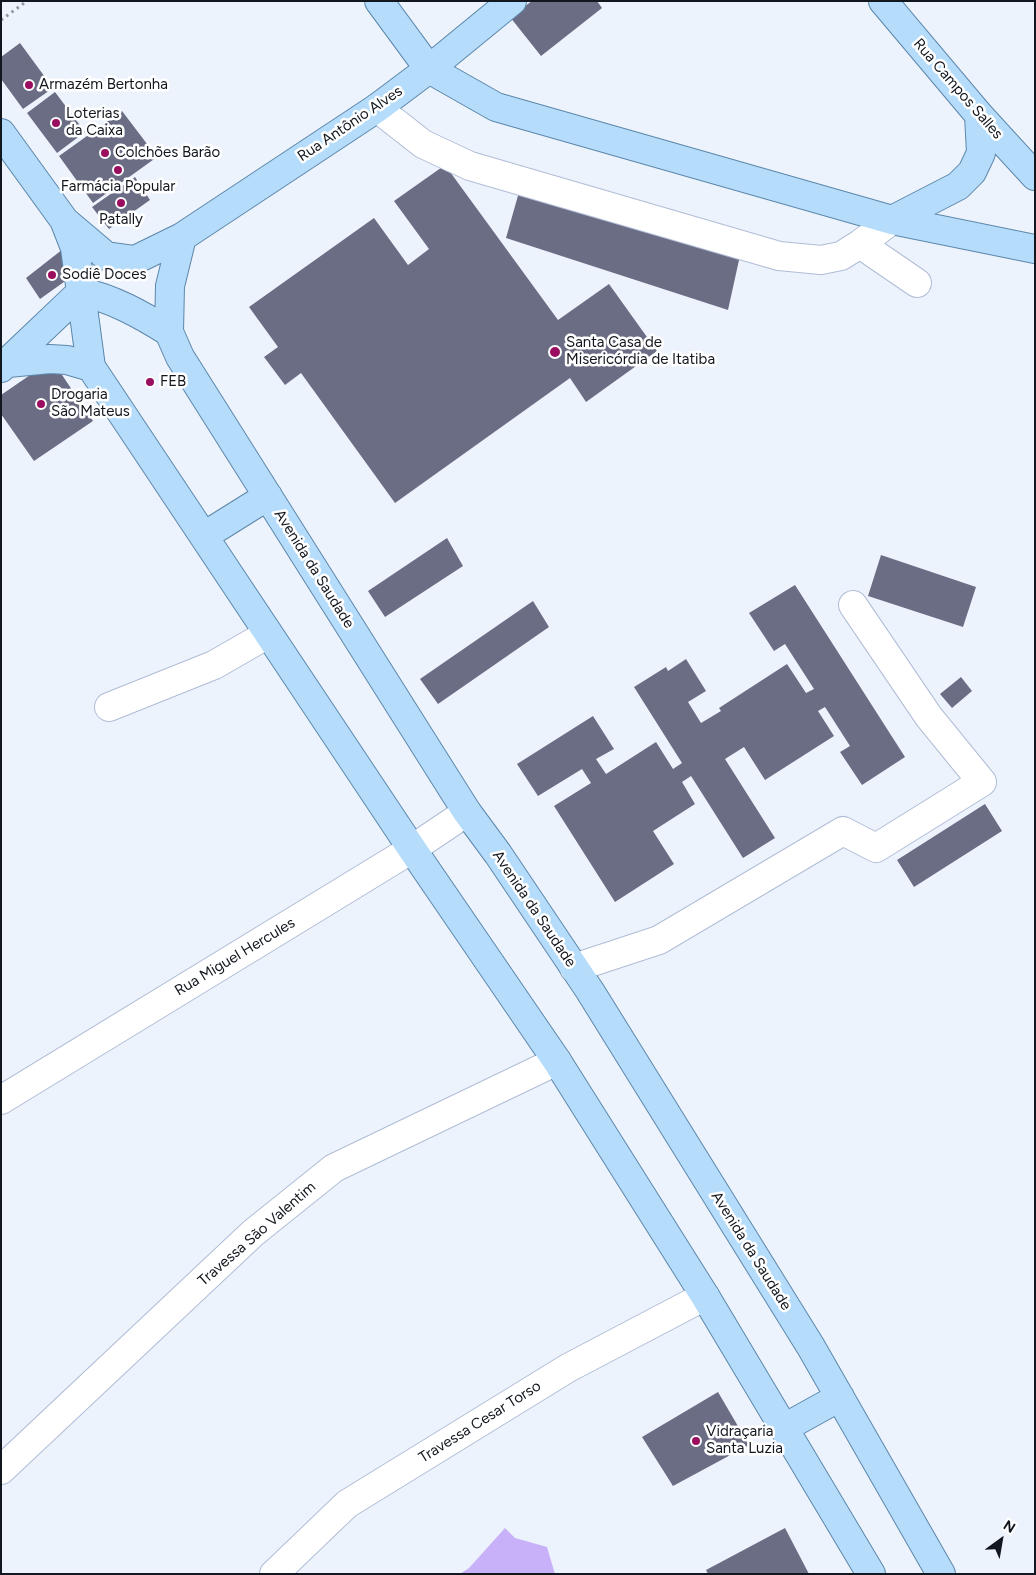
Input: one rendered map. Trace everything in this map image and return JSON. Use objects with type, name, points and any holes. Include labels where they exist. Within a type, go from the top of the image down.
[{"type":"main road","points":[[379,1],[429,69],[496,106],[892,220],[1035,248]]},
{"type":"main road","name":"Rua Antônio Alves","points":[[64,220],[106,256],[135,260],[182,237],[377,108],[429,69],[512,1]]},
{"type":"main road","name":"Rua Campos Salles","points":[[882,1],[979,115],[1035,176]]},
{"type":"main road","points":[[892,220],[958,186],[972,172],[981,153],[979,115]]},
{"type":"main road","points":[[1,133],[64,220],[76,248],[91,367],[412,849],[557,1061],[705,1296],[871,1574]]},
{"type":"main road","name":"Avenida da Saudade","points":[[182,237],[170,286],[169,332],[180,358],[467,812],[498,854],[590,991],[800,1330],[941,1574]]},
{"type":"main road","points":[[81,292],[93,294],[119,304],[169,332]]},
{"type":"main road","points":[[5,366],[81,292]]},
{"type":"main road","points":[[5,366],[50,359],[68,360],[91,367]]},
{"type":"main road","points":[[204,536],[268,496]]},
{"type":"main road","points":[[784,1428],[840,1397]]},
{"type":"street","points":[[377,108],[423,144],[470,166],[779,256],[821,260],[841,256],[892,220]]},
{"type":"street","points":[[860,244],[917,283]]},
{"type":"street","points":[[574,968],[658,940],[843,832],[876,848],[982,782],[928,717],[852,605]]},
{"type":"street","points":[[109,707],[214,665],[268,634]]},
{"type":"street","name":"Rua Miguel Hercules","points":[[1,1100],[412,849],[467,812]]},
{"type":"street","name":"Travessa São Valentim","points":[[1,1470],[253,1233],[334,1168],[557,1061]]},
{"type":"street","name":"Travessa Cesar Torso","points":[[274,1574],[347,1504],[568,1368],[705,1296]]},
{"type":"path","points":[[1,20],[27,1]]},
{"type":"shaded area","points":[[505,1528],[515,1538],[547,1547],[555,1574],[460,1574],[469,1568]]},
{"type":"building","points":[[532,1],[597,1],[602,8],[541,56],[510,17]]},
{"type":"building","name":"Armazém Bertonha","points":[[20,43],[53,88],[23,109],[1,79],[1,57]]},
{"type":"building","name":"Loterias da Caixa","points":[[55,92],[85,132],[57,153],[27,113]]},
{"type":"building","points":[[122,111],[157,157],[93,203],[59,156]]},
{"type":"building","points":[[445,165],[558,320],[609,284],[657,351],[586,402],[570,378],[395,503],[301,373],[285,385],[264,357],[278,347],[249,307],[374,218],[408,265],[429,249],[394,201]]},
{"type":"building","name":"Patally","points":[[135,177],[150,200],[109,229],[92,207]]},
{"type":"building","points":[[521,185],[741,251],[728,310],[506,238]]},
{"type":"building","name":"Sodiê Doces","points":[[63,249],[78,272],[40,299],[26,278]]},
{"type":"building","name":"Drogaria São Mateus","points":[[52,360],[93,421],[34,461],[1,414],[1,395]]},
{"type":"building","points":[[447,538],[463,566],[385,617],[368,591]]},
{"type":"building","points":[[881,555],[976,587],[963,627],[868,596]]},
{"type":"building","points":[[795,585],[905,757],[862,785],[840,752],[850,746],[825,707],[818,711],[834,736],[765,780],[744,747],[725,759],[775,838],[743,858],[691,776],[682,782],[695,804],[653,831],[674,864],[615,902],[554,806],[591,783],[582,769],[538,796],[517,764],[593,716],[614,749],[596,759],[606,774],[656,742],[673,769],[682,763],[634,687],[666,667],[668,671],[686,659],[706,691],[688,702],[701,723],[721,711],[719,708],[787,664],[806,693],[814,689],[785,644],[774,651],[749,613]]},
{"type":"building","points":[[533,601],[549,627],[438,704],[420,679]]},
{"type":"building","points":[[961,677],[972,691],[952,708],[940,694]]},
{"type":"building","points":[[985,804],[1002,831],[914,887],[897,860]]},
{"type":"building","name":"Vidraçaria Santa Luzia","points":[[718,1392],[749,1445],[673,1486],[642,1437]]},
{"type":"building","points":[[785,1528],[809,1574],[708,1574],[706,1570]]},
{"type":"place","name":"Armazém Bertonha","points":[[29,85]]},
{"type":"place","name":"Loterias da Caixa","points":[[56,123]]},
{"type":"place","name":"Colchões Barão","points":[[105,153]]},
{"type":"place","name":"Farmácia Popular","points":[[118,170]]},
{"type":"place","name":"Patally","points":[[121,203]]},
{"type":"place","name":"Sodiê Doces","points":[[52,275]]},
{"type":"place","name":"Santa Casa de Misericórdia de Itatiba","points":[[555,352]]},
{"type":"place","name":"FEB","points":[[150,382]]},
{"type":"place","name":"Drogaria São Mateus","points":[[41,404]]},
{"type":"place","name":"Vidraçaria Santa Luzia","points":[[696,1441]]}]
